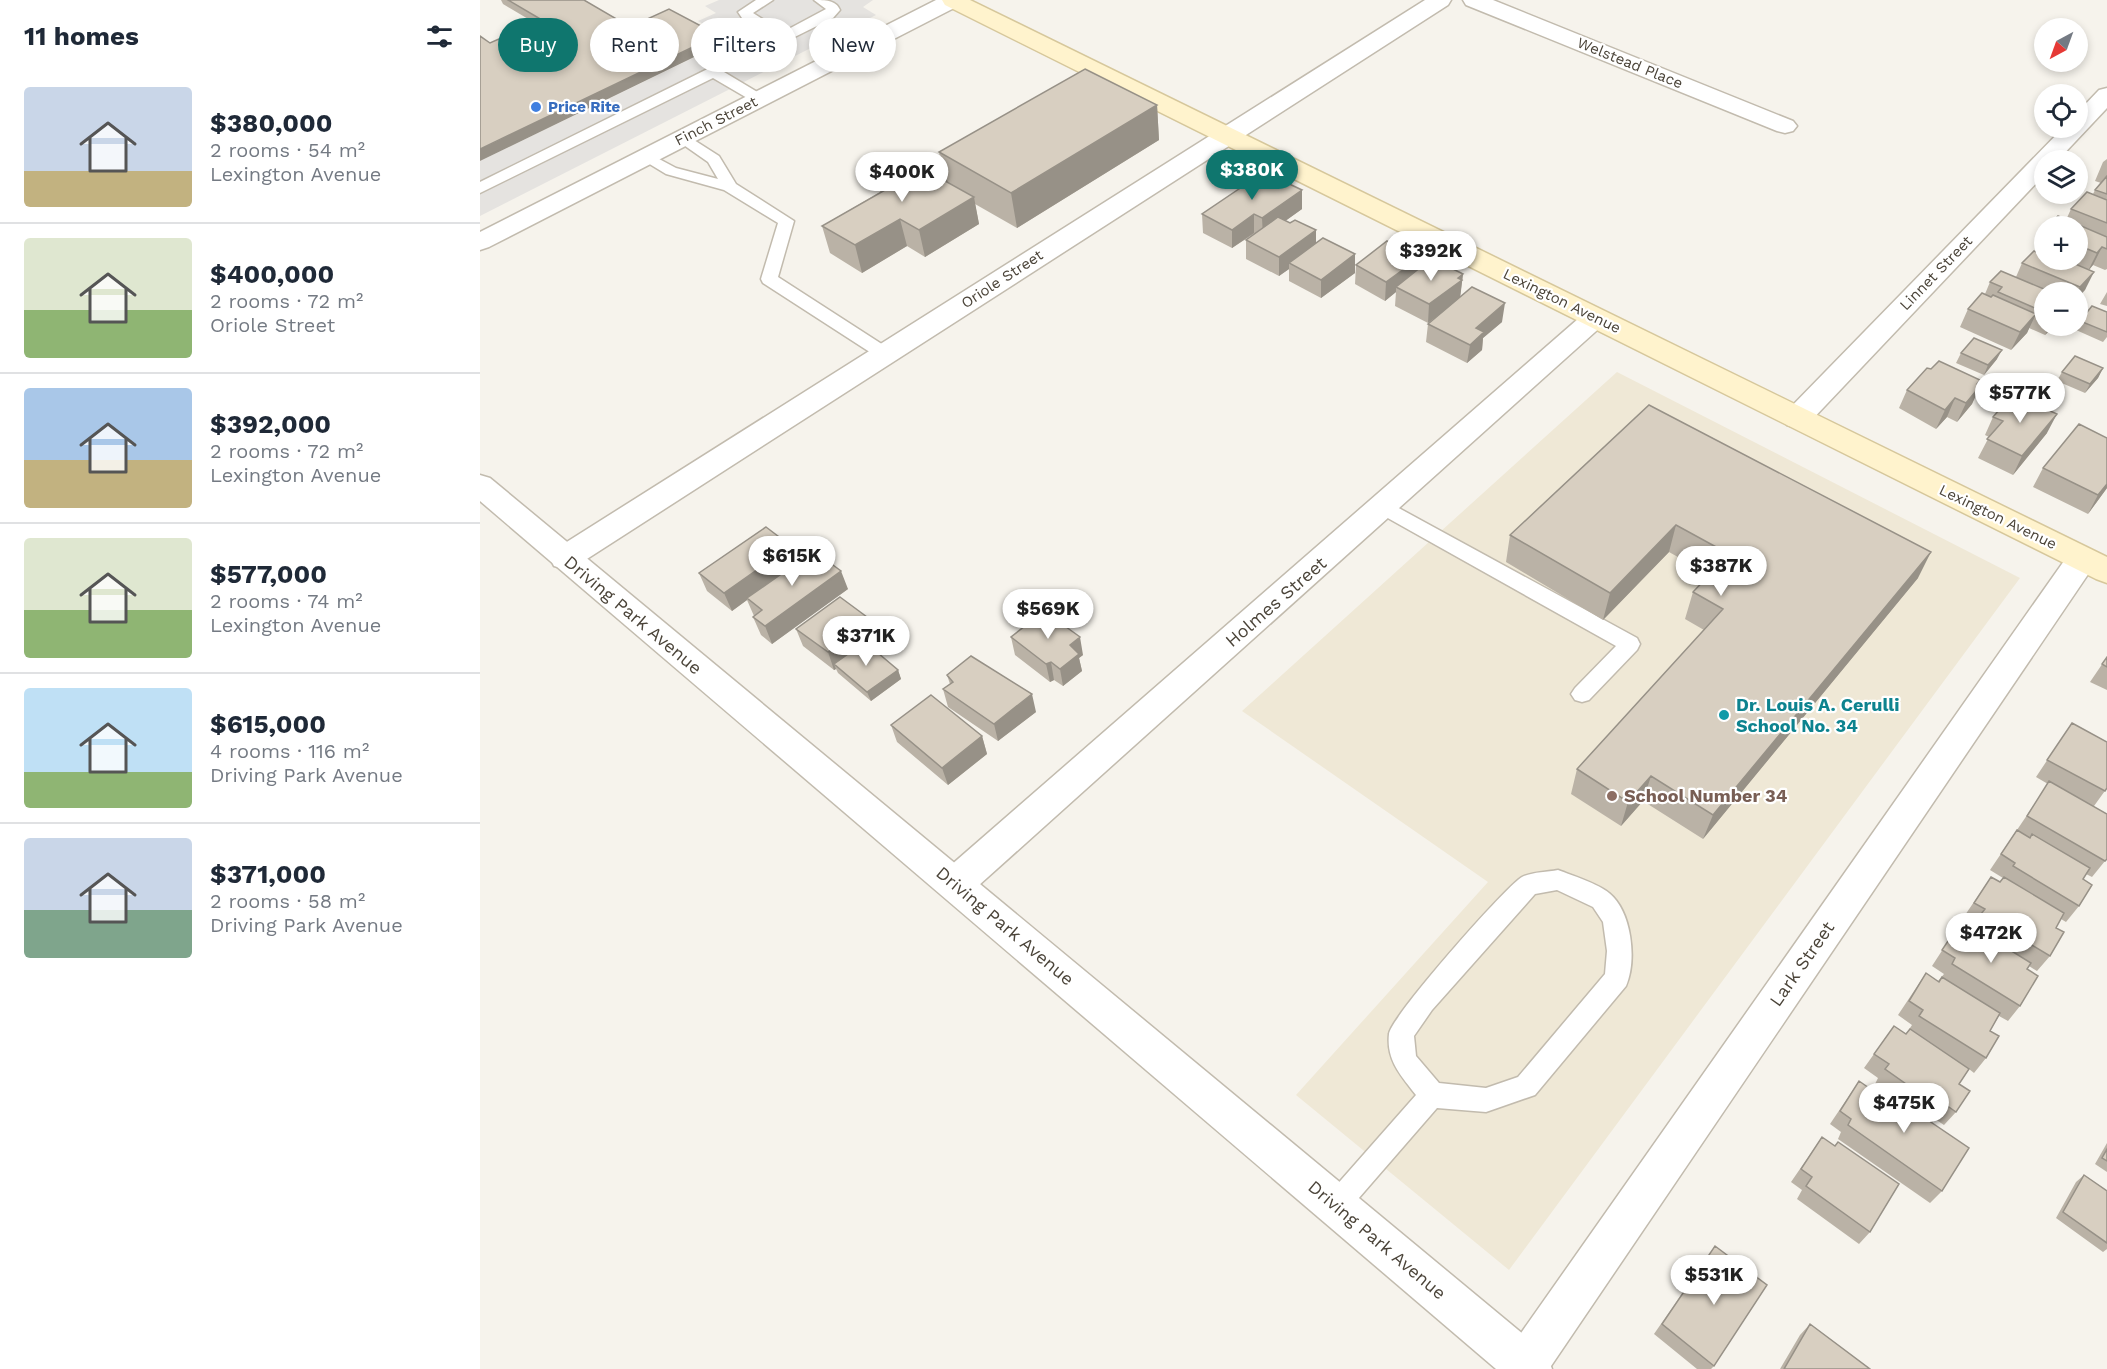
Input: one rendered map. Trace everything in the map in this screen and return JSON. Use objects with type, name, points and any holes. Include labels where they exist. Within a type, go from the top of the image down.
[{"type":"main road","name":"Lexington Avenue","points":[[952,0],[2094,565]]},
{"type":"street","name":"Finch Street","points":[[483,237],[646,157],[952,0]]},
{"type":"street","name":"Oriole Street","points":[[565,558],[1440,0]]},
{"type":"street","name":"Welstead Place","points":[[1474,0],[1785,126]]},
{"type":"street","name":"Linnet Street","points":[[2088,115],[2107,95]]},
{"type":"street","name":"Linnet Street","points":[[1797,418],[2066,138]]},
{"type":"street","name":"Holmes Street","points":[[955,884],[1595,318]]},
{"type":"street","name":"Driving Park Avenue","points":[[480,485],[1336,1205],[1526,1368]]},
{"type":"street","name":"Lark Street","points":[[1526,1368],[2094,565]]},
{"type":"lane","points":[[749,18],[745,12],[766,0]]},
{"type":"lane","points":[[797,30],[833,10],[832,6],[821,0]]},
{"type":"lane","points":[[480,188],[713,72],[759,99]]},
{"type":"lane","points":[[682,138],[714,159],[730,187]]},
{"type":"lane","points":[[646,157],[671,171],[730,187],[786,221],[769,279],[885,354]]},
{"type":"lane","points":[[1384,507],[1630,644],[1582,694]]},
{"type":"lane","points":[[1558,880],[1601,900],[1614,919],[1619,951],[1617,978],[1526,1086],[1486,1100],[1432,1095],[1404,1061],[1401,1033],[1423,1002],[1529,885],[1558,880]]},
{"type":"lane","points":[[1336,1205],[1432,1095]]},
{"type":"shaded area","points":[[719,0],[873,0],[863,7],[876,15],[870,18],[809,18],[809,49],[797,55],[797,18],[705,18],[716,13],[705,6]]},
{"type":"shaded area","points":[[691,59],[691,72],[764,72],[480,216],[480,161],[664,72],[679,72],[679,65]]},
{"type":"shaded area","name":"School Number 34","points":[[1617,372],[2020,578],[1509,1270],[1296,1095],[1488,882],[1242,711]]},
{"type":"building","points":[[508,0],[584,0],[615,18],[590,18],[590,72],[641,72],[480,149],[480,36],[490,43],[498,39],[498,72],[578,72],[578,18],[539,18]]},
{"type":"building","points":[[669,9],[691,21],[691,48],[679,54],[679,18],[650,18]]},
{"type":"building","points":[[1085,69],[1157,105],[1011,193],[939,152]]},
{"type":"building","points":[[923,158],[945,170],[936,176],[974,197],[919,230],[900,219],[855,245],[822,226],[887,189],[878,183]]},
{"type":"building","points":[[1264,172],[1302,190],[1262,218],[1254,214],[1232,230],[1202,214]]},
{"type":"building","points":[[2107,176],[2107,194],[2095,190]]},
{"type":"building","points":[[2088,192],[2107,200],[2107,223],[2071,209],[2076,204],[2088,204]]},
{"type":"building","points":[[1278,217],[1290,223],[1295,220],[1316,230],[1279,257],[1246,240]]},
{"type":"building","points":[[2088,229],[2107,237],[2107,249],[2102,247],[2097,253],[2088,249]]},
{"type":"building","points":[[1323,238],[1355,254],[1321,280],[1289,263]]},
{"type":"building","points":[[1387,241],[1419,258],[1386,282],[1356,265]]},
{"type":"building","points":[[2034,251],[2034,268],[2022,263]]},
{"type":"building","points":[[1437,261],[1463,274],[1458,278],[1462,280],[1429,304],[1396,287],[1426,263],[1430,266]]},
{"type":"building","points":[[2088,269],[2094,272],[2085,282],[2068,282],[2039,270]]},
{"type":"building","points":[[2001,271],[2034,285],[2034,308],[1998,292],[2002,287],[1990,282]]},
{"type":"building","points":[[1472,287],[1505,303],[1476,328],[1484,332],[1470,345],[1428,324]]},
{"type":"building","points":[[1982,293],[1991,297],[1993,295],[2034,313],[2034,316],[2020,332],[1968,309]]},
{"type":"building","points":[[2092,306],[2107,312],[2107,332],[2088,324],[2088,311]]},
{"type":"building","points":[[1974,338],[2002,350],[1988,365],[1961,353]]},
{"type":"building","points":[[2075,356],[2103,368],[2090,384],[2062,372]]},
{"type":"building","points":[[1939,361],[1980,380],[1977,384],[1981,385],[1966,403],[1955,398],[1945,410],[1907,390],[1927,368],[1931,369]]},
{"type":"building","points":[[2013,394],[2057,414],[2022,456],[1987,439],[2003,421],[1993,417]]},
{"type":"building","name":"Dr. Louis A. Cerulli School No. 34","points":[[1649,405],[1931,552],[1713,815],[1651,776],[1628,802],[1577,769],[1723,609],[1693,592],[1729,554],[1676,525],[1610,593],[1510,535]]},
{"type":"building","points":[[2079,424],[2107,438],[2107,484],[2098,495],[2043,468]]},
{"type":"building","points":[[766,527],[791,546],[724,593],[699,573]]},
{"type":"building","points":[[814,551],[841,571],[765,626],[753,617],[762,610],[747,598]]},
{"type":"building","points":[[840,597],[871,620],[828,652],[796,629]]},
{"type":"building","points":[[1044,611],[1080,637],[1070,645],[1079,654],[1060,669],[1051,662],[1046,664],[1011,637]]},
{"type":"building","points":[[865,642],[898,670],[867,692],[834,664]]},
{"type":"building","points":[[971,656],[1032,694],[994,724],[943,689],[953,682],[947,675]]},
{"type":"building","points":[[2107,657],[2107,667],[2102,664]]},
{"type":"building","points":[[931,695],[982,736],[942,768],[891,725]]},
{"type":"building","points":[[2072,723],[2107,742],[2107,788],[2105,791],[2047,760]]},
{"type":"building","points":[[2049,781],[2107,814],[2107,859],[2105,861],[2027,816]]},
{"type":"building","points":[[2017,830],[2030,838],[2032,834],[2090,868],[2083,879],[2092,885],[2079,906],[2013,866],[2015,863],[2001,854]]},
{"type":"building","points":[[1991,877],[2000,882],[2004,877],[2064,913],[2056,928],[2064,932],[2050,956],[1981,914],[1985,909],[1974,903]]},
{"type":"building","points":[[1958,926],[1970,932],[1973,927],[2031,963],[2027,969],[2038,976],[2020,1006],[1952,964],[1955,958],[1942,950]]},
{"type":"building","points":[[1926,973],[1939,982],[1942,977],[2000,1013],[1990,1031],[1999,1036],[1986,1058],[1919,1016],[1923,1010],[1909,1001]]},
{"type":"building","points":[[1894,1026],[1906,1034],[1910,1029],[1969,1069],[1959,1084],[1970,1091],[1956,1112],[1946,1105],[1943,1110],[1885,1069],[1889,1064],[1874,1054]]},
{"type":"building","points":[[1859,1081],[1872,1090],[1876,1085],[1969,1148],[1942,1191],[1848,1125],[1851,1119],[1840,1111]]},
{"type":"building","points":[[1822,1137],[1835,1146],[1838,1142],[1899,1184],[1870,1232],[1806,1186],[1812,1177],[1801,1169]]},
{"type":"building","points":[[2107,1149],[2107,1161],[2102,1158]]},
{"type":"building","points":[[2084,1175],[2107,1191],[2107,1243],[2063,1212]]},
{"type":"building","points":[[1715,1246],[1767,1285],[1714,1366],[1662,1324]]},
{"type":"building","points":[[1810,1324],[1870,1369],[1784,1369]]},
{"type":"place","name":"Price Rite","points":[[536,107]]},
{"type":"place","name":"Dr. Louis A. Cerulli School No. 34","points":[[1724,715]]},
{"type":"place","name":"School Number 34","points":[[1612,796]]}]
